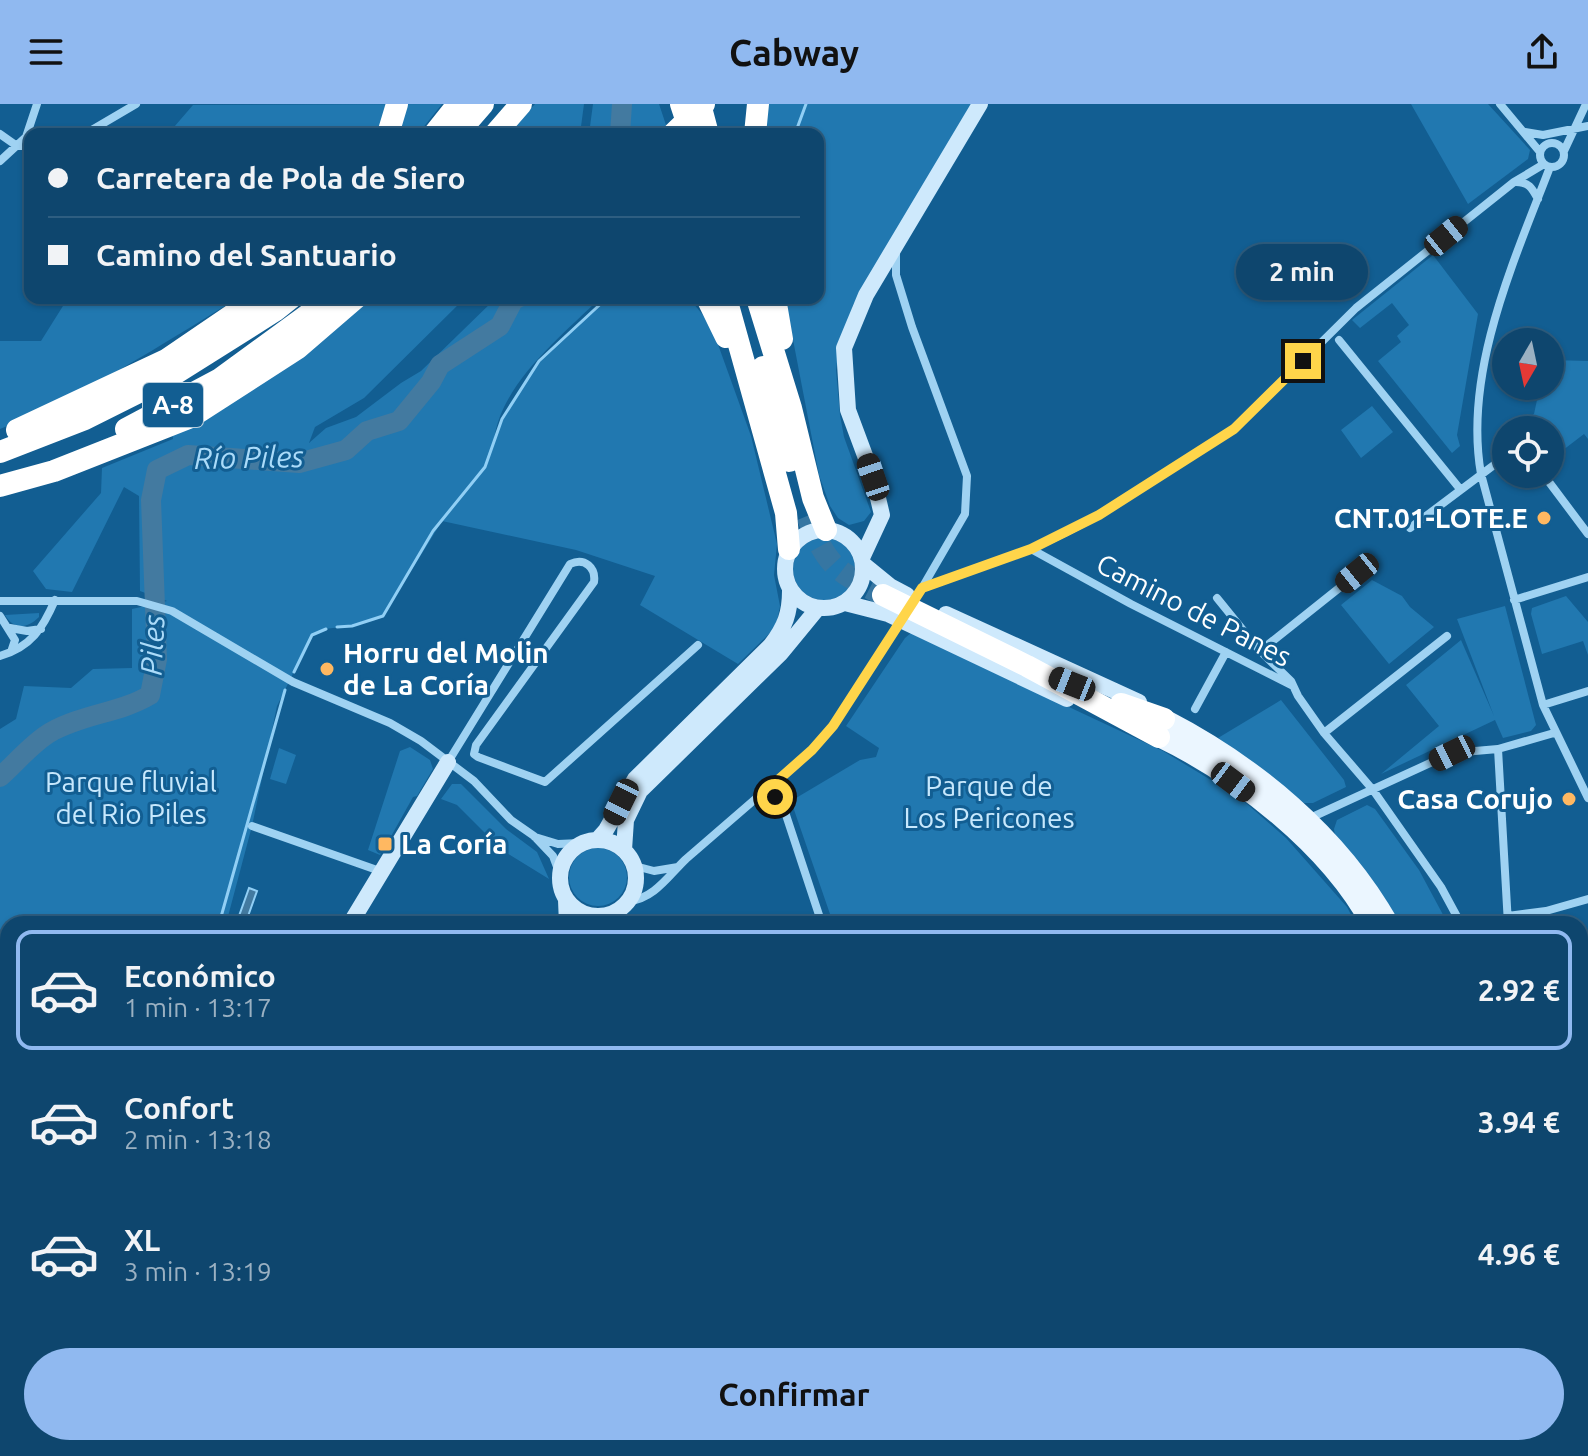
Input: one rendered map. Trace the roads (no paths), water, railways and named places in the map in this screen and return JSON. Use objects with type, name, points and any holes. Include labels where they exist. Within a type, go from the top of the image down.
[{"type":"highway","points":[[390,128],[397,104]]},
{"type":"highway","points":[[439,128],[458,104]]},
{"type":"highway","points":[[462,128],[483,104]]},
{"type":"highway","points":[[500,128],[521,104]]},
{"type":"highway","points":[[667,104],[673,128]]},
{"type":"highway","points":[[679,104],[702,121]]},
{"type":"highway","points":[[679,104],[683,128]]},
{"type":"highway","points":[[756,128],[758,104]]},
{"type":"highway","points":[[0,438],[166,360],[248,304]]},
{"type":"highway","name":"A-8","points":[[0,452],[85,419],[173,375],[284,304]]},
{"type":"highway","name":"A-8","points":[[0,485],[87,450],[220,379],[323,304]]},
{"type":"highway","points":[[0,485],[54,471],[191,417],[298,348],[349,304]]},
{"type":"highway","points":[[710,304],[747,378]]},
{"type":"highway","points":[[728,304],[786,513],[789,549]]},
{"type":"highway","points":[[745,304],[807,516]]},
{"type":"highway","points":[[759,304],[791,408],[813,498],[832,531]]},
{"type":"highway","points":[[776,304],[788,369],[791,408]]},
{"type":"highway","points":[[883,595],[1161,728]]},
{"type":"main road","points":[[790,591],[807,605],[832,608],[845,603],[860,586],[863,561],[882,515],[879,495],[848,410],[844,348],[854,319],[897,241],[980,104]]},
{"type":"main road","points":[[598,839],[635,779],[784,629],[790,605],[784,569],[789,549],[799,538],[812,531],[854,533],[870,526],[879,495]]},
{"type":"main road","points":[[832,531],[855,545],[863,561],[902,593],[1133,699],[1161,728],[1291,828],[1347,887],[1366,916]]},
{"type":"main road","points":[[845,603],[888,614],[1129,728],[1161,728],[1222,752],[1266,783],[1307,819],[1338,852],[1383,916]]},
{"type":"main road","points":[[624,850],[626,820],[640,791],[781,653],[818,608]]},
{"type":"main road","points":[[355,916],[448,762]]},
{"type":"main road","points":[[567,916],[559,872],[566,855],[580,843],[598,839],[616,844],[624,850],[635,866],[637,878],[629,901],[614,913],[604,916]]},
{"type":"main road","points":[[566,900],[585,916]]},
{"type":"street","points":[[29,128],[37,104]]},
{"type":"street","points":[[95,128],[136,104]]},
{"type":"street","points":[[1500,104],[1525,132],[1547,166],[1538,199],[1510,270],[1486,360],[1475,428],[1481,474],[1543,705],[1588,798]]},
{"type":"street","points":[[919,592],[1031,549],[1099,515],[1234,429],[1356,308],[1514,182],[1547,166],[1561,163],[1586,104]]},
{"type":"street","points":[[1525,132],[1543,135],[1588,126]]},
{"type":"street","points":[[1540,152],[1563,130]]},
{"type":"street","points":[[0,134],[17,146],[24,146]]},
{"type":"street","points":[[1543,135],[1564,151]]},
{"type":"street","points":[[0,161],[24,139]]},
{"type":"street","points":[[1514,182],[1524,182],[1532,187],[1538,199]]},
{"type":"street","points":[[629,901],[640,900],[670,878],[678,867],[812,750],[833,726],[965,514],[967,476],[896,275],[897,241]]},
{"type":"street","points":[[1339,340],[1460,489]]},
{"type":"street","points":[[1410,528],[1492,466]]},
{"type":"street","points":[[1554,488],[1588,534]]},
{"type":"street","name":"Camino de Panes","points":[[1031,549],[1294,686]]},
{"type":"street","points":[[448,762],[566,568],[575,561],[586,563],[595,573],[594,582],[509,697],[474,750],[478,757],[545,782],[698,645]]},
{"type":"street","points":[[1260,651],[1363,569]]},
{"type":"street","points":[[1514,600],[1588,577]]},
{"type":"street","points":[[1217,598],[1260,651],[1294,686],[1324,733],[1373,790],[1441,887],[1457,916]]},
{"type":"street","points":[[0,656],[27,644],[41,629],[55,600]]},
{"type":"street","points":[[0,601],[137,601],[172,611],[293,682],[390,723],[421,741],[474,781],[511,820],[534,836],[553,856],[559,872]]},
{"type":"street","points":[[0,616],[15,640],[11,652]]},
{"type":"street","points":[[9,628],[16,631],[41,629]]},
{"type":"street","points":[[1324,733],[1447,636]]},
{"type":"street","points":[[1195,709],[1226,652]]},
{"type":"street","points":[[1543,705],[1588,691]]},
{"type":"street","points":[[1307,819],[1452,753],[1498,749],[1554,733]]},
{"type":"street","points":[[1498,749],[1508,916]]},
{"type":"street","points":[[768,789],[785,812],[819,916]]},
{"type":"street","points":[[252,826],[377,870]]},
{"type":"street","points":[[534,836],[558,844],[580,843]]},
{"type":"street","points":[[635,866],[664,872],[678,867]]},
{"type":"street","points":[[1525,916],[1588,899]]},
{"type":"waterway","name":"Río Piles","points":[[620,128],[622,104]]},
{"type":"waterway","points":[[797,128],[806,104]]},
{"type":"waterway","name":"Río Piles","points":[[0,777],[51,732],[150,695],[157,659],[151,500],[157,470],[188,455],[299,463],[346,450],[367,431],[399,421],[431,382],[440,365],[500,326],[511,304]]},
{"type":"waterway","points":[[337,627],[352,626],[383,616],[433,531],[485,467],[502,419],[539,361],[601,304]]},
{"type":"waterway","points":[[294,672],[312,635],[326,629]]},
{"type":"waterway","points":[[221,916],[285,690]]},
{"type":"tunnel","points":[[807,516],[834,565],[883,595]]},
{"type":"place","name":"CNT.01-LOTE.E","points":[[1544,518]]},
{"type":"place","name":"Horru del Molin de La Coría","points":[[327,669]]},
{"type":"place","name":"Casa Corujo","points":[[1569,799]]},
{"type":"place","name":"La Coría","points":[[385,844]]},
{"type":"water label","name":"Piles","points":[[153,645]]},
{"type":"park label","name":"Parque fluvial del Rio Piles","points":[[131,798]]},
{"type":"park label","name":"Parque de Los Pericones","points":[[989,802]]}]
